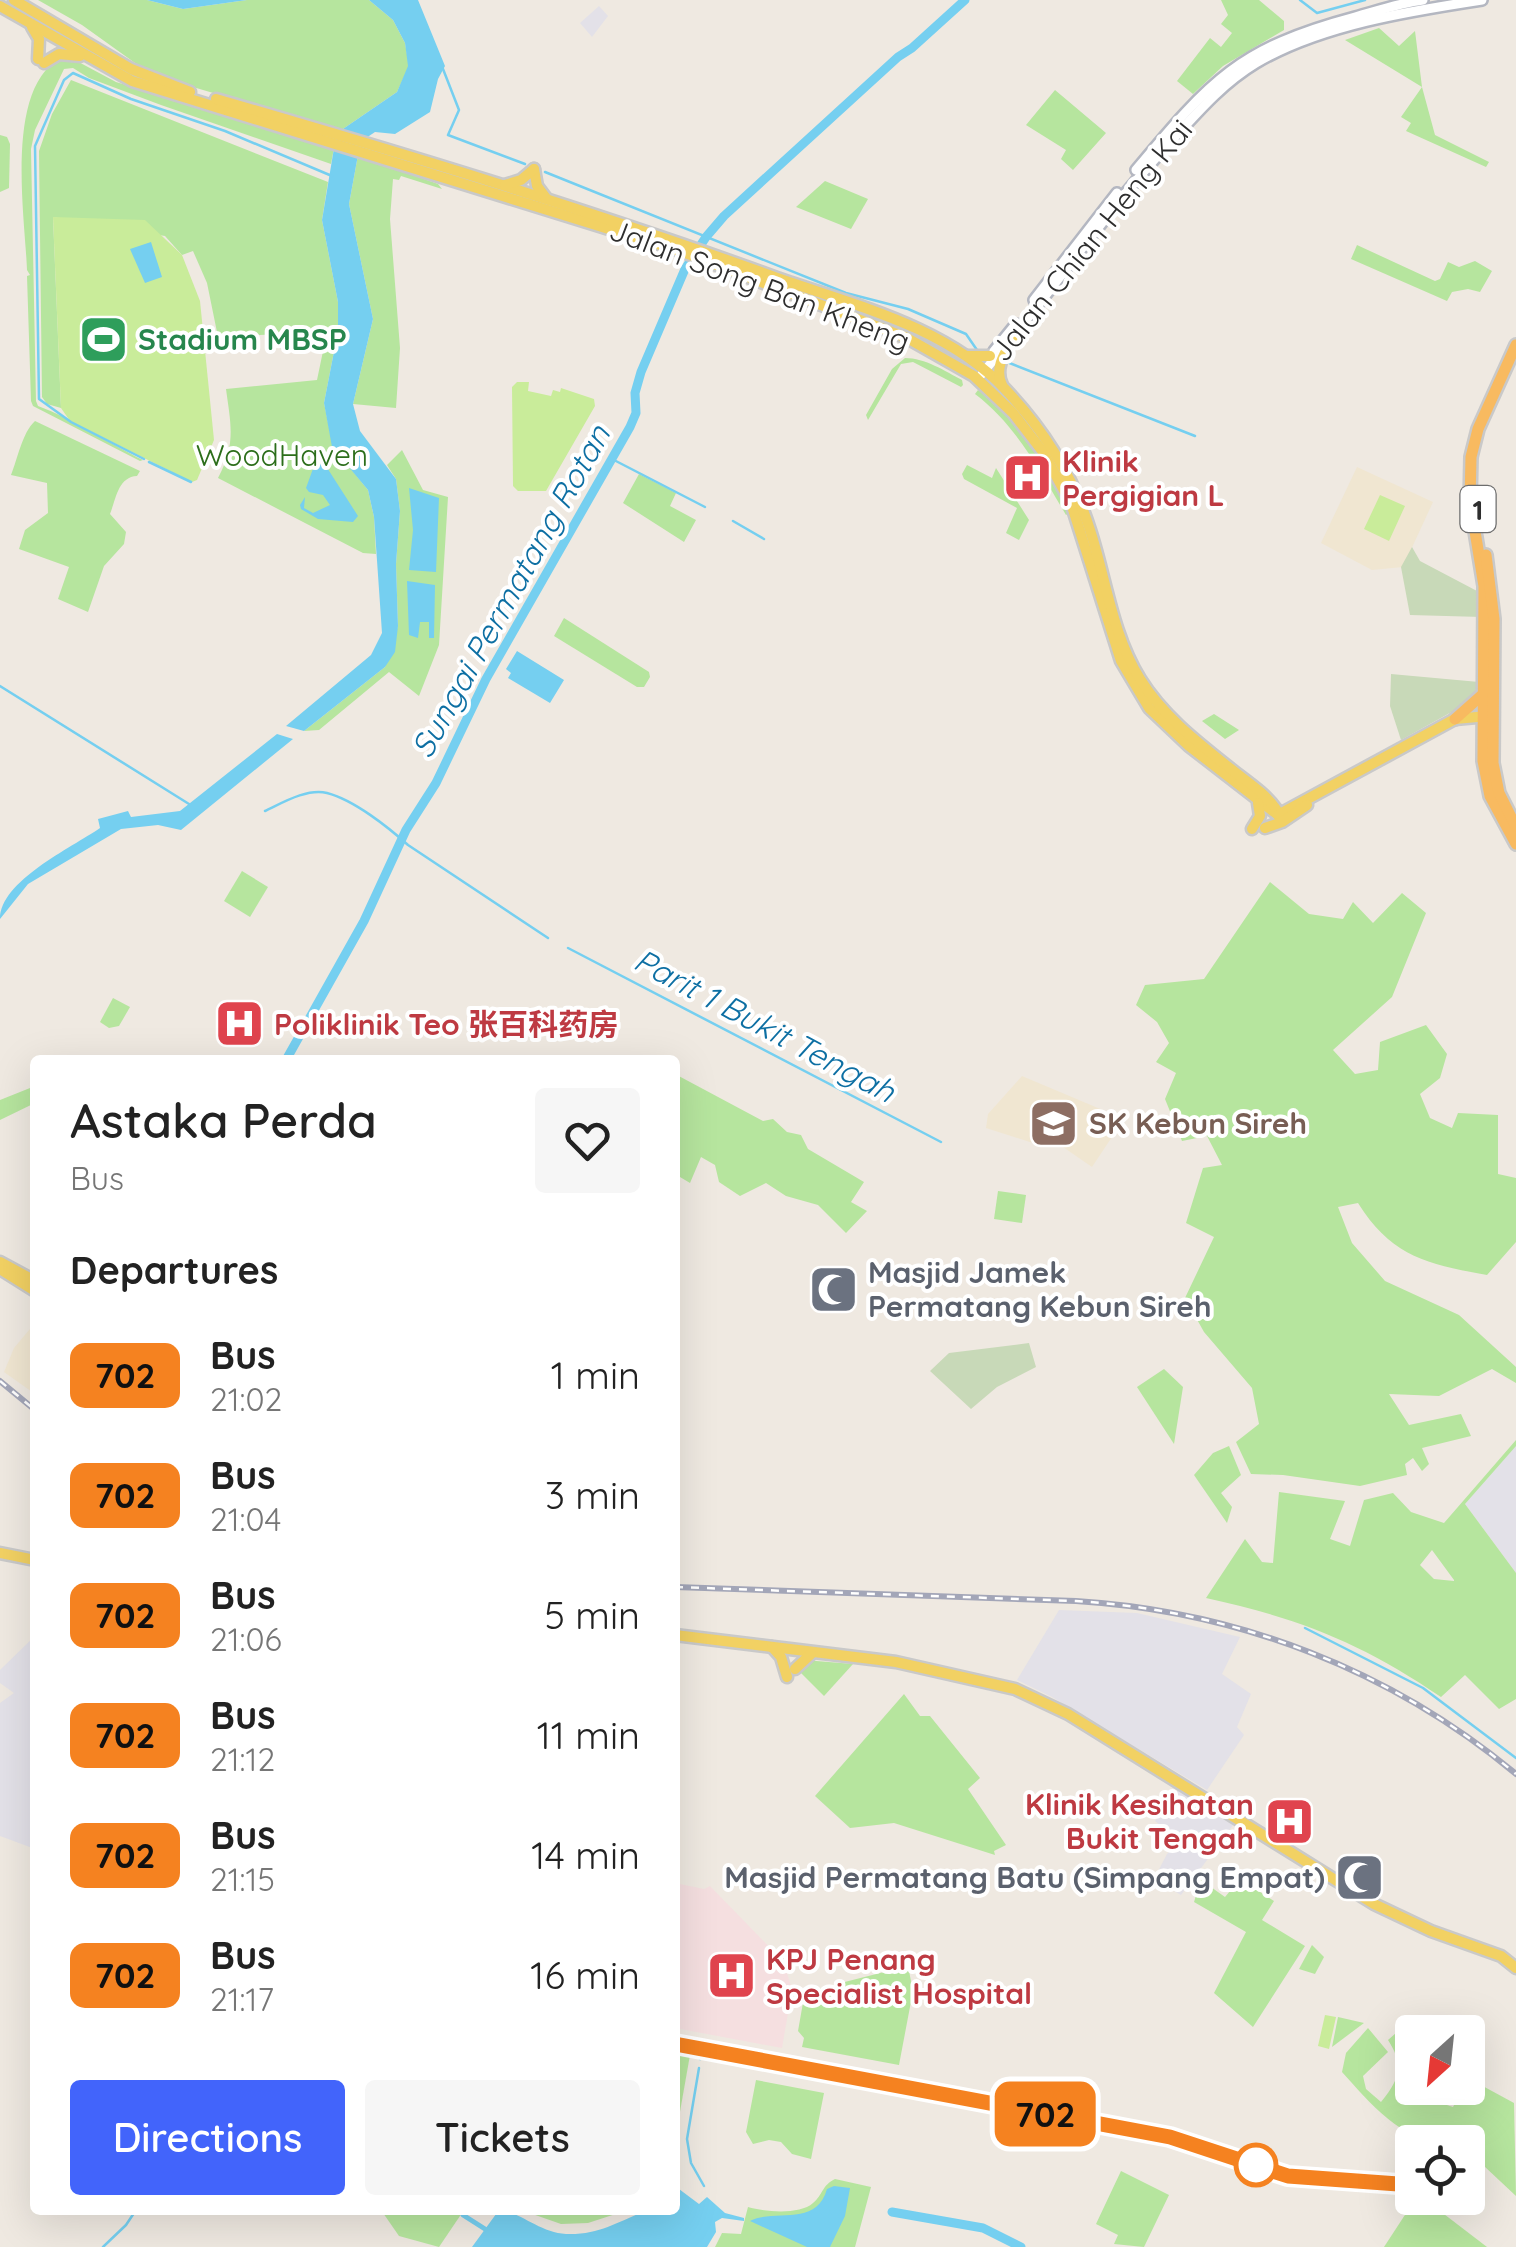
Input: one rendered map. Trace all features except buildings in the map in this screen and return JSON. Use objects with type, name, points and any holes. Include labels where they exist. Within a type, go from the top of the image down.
[{"type":"highway","name":"1","points":[[1516,346],[1478,429],[1472,457],[1471,513],[1484,586],[1483,694],[1492,764],[1499,793],[1516,828]]},
{"type":"highway","name":"1","points":[[1516,364],[1486,430],[1478,458],[1478,510],[1492,584],[1494,619],[1488,716],[1482,741],[1490,796],[1516,844]]},
{"type":"highway","points":[[1482,741],[1474,726],[1456,719],[1483,694]]},
{"type":"main road","name":"Jalan Song Ban Kheng","points":[[14,0],[112,59],[152,78],[328,137]]},
{"type":"main road","name":"Jalan Chian Heng Kai","points":[[979,374],[1085,232],[1200,95],[1223,74],[1284,38],[1423,0]]},
{"type":"main road","name":"Jalan Chian Heng Kai","points":[[979,374],[1017,332],[1127,190],[1190,118],[1230,80],[1294,44],[1417,10],[1482,0]]},
{"type":"main road","name":"Jalan Song Ban Kheng","points":[[0,6],[132,82],[328,137],[684,248]]},
{"type":"main road","points":[[29,25],[39,39],[41,61],[59,54],[86,58]]},
{"type":"main road","points":[[1184,96],[1200,95]]},
{"type":"main road","points":[[1190,118],[1204,116]]},
{"type":"main road","name":"Jalan Song Ban Kheng","points":[[377,152],[546,198],[900,322],[962,354],[1043,452],[1070,503],[1110,629],[1132,682],[1173,732],[1256,794]]},
{"type":"main road","points":[[504,185],[522,180],[534,169],[537,186],[546,198]]},
{"type":"main road","name":"Jalan Song Ban Kheng","points":[[703,255],[907,338],[1002,387],[1043,434],[1081,504],[1110,605],[1139,678],[1178,726],[1278,814],[1286,816],[1304,803]]},
{"type":"main road","points":[[1002,387],[998,366],[1017,332]]},
{"type":"main road","points":[[962,354],[990,356]]},
{"type":"main road","points":[[1265,828],[1282,822],[1304,803],[1456,719],[1488,716]]},
{"type":"main road","points":[[1256,794],[1283,804],[1304,803]]},
{"type":"main road","points":[[1252,829],[1260,816],[1256,794]]},
{"type":"main road","points":[[0,1266],[30,1279]]},
{"type":"main road","points":[[0,1266],[30,1287]]},
{"type":"main road","points":[[0,1551],[30,1556]]},
{"type":"main road","points":[[680,1636],[812,1654],[856,1656]]},
{"type":"main road","points":[[772,1646],[790,1644],[851,1652],[976,1679],[1040,1699],[1374,1904],[1424,1928],[1516,1958]]},
{"type":"main road","points":[[772,1646],[791,1673],[812,1654]]},
{"type":"main road","points":[[1501,1956],[1516,1968]]},
{"type":"shaded area","points":[[599,6],[608,16],[592,37],[580,23]]},
{"type":"shaded area","points":[[1357,467],[1433,502],[1403,567],[1372,570],[1321,543]]},
{"type":"shaded area","name":"SK Kebun Sireh","points":[[1022,1076],[1124,1119],[1092,1167],[1063,1147],[1039,1145],[986,1128],[988,1114]]},
{"type":"shaded area","points":[[30,1329],[30,1390],[4,1372],[14,1348]]},
{"type":"shaded area","points":[[1516,1446],[1516,1573],[1465,1504]]},
{"type":"shaded area","points":[[1059,1610],[1137,1613],[1240,1637],[1222,1674],[1251,1694],[1237,1727],[1244,1735],[1207,1790],[1017,1680]]},
{"type":"shaded area","points":[[30,1641],[30,1847],[0,1836],[0,1703],[14,1693],[0,1683],[0,1670]]},
{"type":"shaded area","points":[[1178,1790],[1233,1825],[1181,1895],[1154,1879],[1167,1854],[1180,1840],[1155,1821]]},
{"type":"shaded area","name":"KPJ Penang Specialist Hospital","points":[[680,1884],[704,1889],[710,1886],[784,1962],[792,1990],[782,2048],[680,2029]]},
{"type":"green space","points":[[38,0],[147,0],[183,9],[247,0],[369,0],[393,20],[405,43],[409,66],[397,92],[340,131],[142,68],[82,25]]},
{"type":"green space","points":[[1221,0],[1259,0],[1284,21],[1284,30],[1223,66],[1193,94],[1177,81],[1210,38],[1221,47],[1232,33],[1221,24],[1228,15]]},
{"type":"green space","points":[[1379,28],[1399,46],[1415,31],[1422,87],[1345,40]]},
{"type":"green space","points":[[61,58],[73,59],[116,82],[334,148],[331,164],[161,105],[89,78],[73,68],[64,69],[35,130],[31,149],[36,401],[38,406],[143,460],[140,461],[33,406],[31,401],[27,276],[30,275],[23,218],[22,155],[31,96],[43,74]]},
{"type":"green space","name":"WoodHaven","points":[[71,80],[328,182],[322,220],[338,302],[338,331],[324,403],[333,447],[368,490],[376,554],[363,553],[218,478],[230,445],[226,389],[317,380],[327,332],[218,337],[207,283],[193,251],[182,255],[165,236],[53,217],[61,408],[47,404],[42,397],[39,151],[52,114]]},
{"type":"green space","points":[[1422,87],[1435,135],[1489,162],[1486,167],[1406,131],[1411,123],[1401,117]]},
{"type":"green space","points":[[1055,90],[1106,133],[1073,170],[1061,159],[1066,150],[1026,125]]},
{"type":"green space","points":[[0,135],[7,137],[10,144],[9,188],[0,192]]},
{"type":"green space","points":[[358,155],[438,184],[442,189],[401,176],[399,180],[393,179],[390,219],[400,348],[396,408],[353,404],[373,319],[349,204]]},
{"type":"green space","points":[[825,181],[868,199],[851,229],[796,207]]},
{"type":"green space","points":[[53,217],[145,220],[182,255],[200,301],[214,440],[197,480],[192,482],[70,421],[61,408]]},
{"type":"green space","points":[[1357,245],[1435,281],[1448,262],[1459,267],[1475,261],[1492,271],[1480,292],[1452,292],[1447,301],[1351,259]]},
{"type":"green space","points":[[905,358],[935,366],[962,380],[963,385],[913,362],[901,364],[868,420],[866,415],[892,369]]},
{"type":"green space","points":[[517,382],[529,382],[528,391],[551,396],[553,390],[560,392],[561,388],[594,399],[595,406],[546,491],[518,491],[513,486],[512,387]]},
{"type":"green space","points":[[978,390],[1000,405],[1018,425],[1069,513],[1066,515],[1015,434],[975,394]]},
{"type":"green space","points":[[35,421],[140,471],[126,480],[116,496],[110,514],[126,532],[124,544],[104,566],[88,612],[58,599],[69,567],[19,549],[25,530],[48,513],[47,483],[11,475]]},
{"type":"green space","points":[[402,450],[423,490],[448,497],[439,645],[419,696],[389,672],[319,730],[304,731],[385,667],[398,626],[396,564],[400,511],[396,479],[387,465]]},
{"type":"green space","points":[[967,465],[992,478],[996,468],[1029,520],[1019,540],[1006,533],[1017,508],[964,479],[962,474]]},
{"type":"green space","points":[[639,474],[676,493],[670,506],[696,520],[684,542],[623,503]]},
{"type":"green space","points":[[1380,495],[1405,506],[1389,541],[1364,529]]},
{"type":"green space","points":[[1412,547],[1420,561],[1477,591],[1482,617],[1410,615],[1401,567]]},
{"type":"green space","points":[[564,618],[649,672],[644,687],[637,687],[554,636]]},
{"type":"green space","points":[[1391,674],[1479,682],[1478,693],[1466,704],[1401,740],[1390,706]]},
{"type":"green space","points":[[1214,714],[1239,730],[1225,739],[1202,721]]},
{"type":"green space","points":[[242,871],[268,887],[250,917],[224,901]]},
{"type":"green space","points":[[1270,882],[1309,914],[1343,919],[1353,902],[1373,923],[1402,893],[1426,913],[1392,997],[1333,1050],[1355,1074],[1378,1070],[1380,1042],[1426,1025],[1447,1054],[1440,1078],[1420,1094],[1430,1118],[1452,1128],[1458,1113],[1498,1115],[1498,1174],[1516,1178],[1516,1242],[1487,1275],[1413,1255],[1384,1235],[1358,1203],[1338,1207],[1352,1243],[1385,1281],[1459,1315],[1516,1367],[1516,1383],[1492,1369],[1439,1396],[1389,1394],[1409,1425],[1461,1414],[1471,1436],[1422,1448],[1429,1464],[1422,1471],[1413,1458],[1405,1464],[1407,1475],[1360,1486],[1251,1474],[1236,1442],[1259,1424],[1252,1388],[1204,1332],[1185,1298],[1214,1237],[1186,1223],[1203,1168],[1222,1165],[1207,1136],[1182,1141],[1165,1099],[1176,1073],[1156,1062],[1169,1043],[1157,1022],[1136,1005],[1145,985],[1204,979]]},
{"type":"green space","points":[[113,998],[130,1007],[119,1026],[109,1028],[100,1022]]},
{"type":"green space","points":[[680,1077],[763,1121],[773,1119],[787,1132],[801,1135],[808,1149],[864,1182],[851,1202],[867,1211],[846,1233],[818,1205],[786,1196],[766,1183],[740,1196],[719,1182],[715,1165],[701,1157],[690,1183],[680,1177]]},
{"type":"green space","points":[[30,1088],[30,1105],[0,1120],[0,1100]]},
{"type":"green space","points":[[998,1191],[1026,1195],[1022,1223],[994,1219]]},
{"type":"green space","points":[[1029,1343],[1036,1367],[997,1387],[971,1409],[930,1371],[949,1353]]},
{"type":"green space","points":[[1164,1369],[1183,1387],[1174,1444],[1137,1387]]},
{"type":"green space","points":[[1516,1440],[1516,1446],[1465,1504],[1516,1573],[1516,1699],[1499,1709],[1465,1675],[1441,1697],[1384,1662],[1328,1635],[1270,1614],[1206,1598],[1245,1539],[1262,1562],[1273,1563],[1279,1492],[1345,1501],[1330,1539],[1350,1546],[1364,1500],[1393,1493],[1411,1512],[1444,1523]],"holes":[[[1432,1550],[1454,1581],[1434,1579],[1420,1565]]]},
{"type":"green space","points":[[1229,1446],[1241,1475],[1221,1493],[1232,1507],[1227,1523],[1194,1475],[1213,1453]]},
{"type":"green space","points":[[804,1660],[853,1664],[824,1696],[800,1672]]},
{"type":"green space","points":[[904,1694],[920,1716],[930,1716],[980,1778],[968,1789],[1006,1845],[994,1851],[995,1855],[894,1823],[850,1828],[815,1796]]},
{"type":"green space","points":[[1240,1879],[1274,1901],[1262,1920],[1305,1946],[1253,2027],[1214,1993],[1246,1932],[1194,1902],[1201,1880],[1225,1897]]},
{"type":"green space","points":[[1312,1945],[1324,1957],[1315,1974],[1299,1969]]},
{"type":"green space","points":[[908,1966],[913,1991],[899,2065],[802,2047],[804,2038],[798,2031],[804,1997],[809,1991]]},
{"type":"green space","points":[[1325,2015],[1336,2017],[1329,2049],[1318,2046]]},
{"type":"green space","points":[[1338,2017],[1364,2023],[1332,2047]]},
{"type":"green space","points":[[1368,2028],[1388,2052],[1363,2076],[1366,2089],[1381,2102],[1395,2080],[1395,2105],[1485,2105],[1485,2087],[1514,2103],[1516,2196],[1485,2167],[1485,2125],[1397,2125],[1342,2072],[1346,2053]]},
{"type":"green space","points":[[1395,2034],[1395,2054],[1388,2040]]},
{"type":"green space","points":[[680,2054],[690,2055],[680,2112]]},
{"type":"green space","points":[[756,2080],[824,2093],[811,2159],[792,2154],[781,2142],[753,2144],[746,2132]]},
{"type":"green space","points":[[1004,2117],[1031,2122],[1028,2139],[1002,2134]]},
{"type":"green space","points":[[1121,2171],[1169,2195],[1144,2247],[1114,2244],[1118,2235],[1096,2224]]},
{"type":"green space","points":[[835,2179],[871,2187],[855,2247],[715,2247],[722,2233],[741,2234],[748,2207],[791,2211],[807,2207]]},
{"type":"green space","points":[[384,2215],[461,2215],[439,2247],[399,2236]]},
{"type":"green space","points":[[535,2215],[613,2215],[588,2223],[561,2224]]},
{"type":"green space","points":[[1405,2215],[1445,2215],[1487,2247],[1384,2247]]},
{"type":"water","points":[[147,0],[247,0],[183,9]]},
{"type":"water","points":[[369,0],[418,0],[445,66],[430,112],[395,134],[375,132],[366,138],[340,131],[397,92],[408,66],[405,43],[393,20]]},
{"type":"water","points":[[334,148],[358,155],[349,204],[373,319],[353,404],[360,431],[396,479],[400,511],[396,564],[398,626],[395,652],[385,667],[304,731],[286,726],[371,655],[382,633],[374,517],[368,490],[332,447],[324,403],[338,331],[338,302],[322,220]]},
{"type":"water","points":[[151,242],[162,277],[145,283],[130,249]]},
{"type":"water","points":[[324,463],[358,516],[353,522],[318,519],[301,509],[305,497],[304,508],[313,513],[330,505],[323,495],[306,488],[314,466]]},
{"type":"water","points":[[409,488],[439,498],[436,572],[409,570],[413,530]]},
{"type":"water","points":[[407,581],[435,585],[434,638],[429,638],[429,622],[420,622],[418,638],[409,635]]},
{"type":"water","points":[[517,651],[564,680],[550,703],[508,678],[511,673],[506,669]]},
{"type":"water","points":[[277,734],[293,739],[181,830],[158,825],[121,829],[28,884],[0,919],[3,905],[24,879],[100,828],[98,819],[128,811],[131,817],[180,811]]},
{"type":"water","points":[[850,2188],[845,2216],[830,2247],[807,2247],[750,2221],[814,2209],[827,2189]]},
{"type":"water","points":[[680,2190],[699,2204],[707,2197],[725,2213],[744,2218],[722,2218],[715,2222],[716,2232],[707,2247],[472,2247],[495,2215],[515,2215],[556,2233],[588,2233],[637,2215],[680,2215]]},
{"type":"waterway","name":"Sungai Permatang Rotan","points":[[289,1055],[364,921],[406,830],[436,783],[486,679],[630,427],[636,413],[635,393],[641,372],[685,269],[724,216],[965,0]]},
{"type":"waterway","points":[[1300,0],[1317,13],[1365,0]]},
{"type":"waterway","points":[[443,69],[459,110],[448,135],[525,164]]},
{"type":"waterway","points":[[144,459],[71,422],[39,399],[35,146],[64,80],[73,73],[332,176]]},
{"type":"waterway","points":[[545,172],[846,293],[908,309],[966,334],[977,350]]},
{"type":"waterway","points":[[1007,362],[1195,436]]},
{"type":"waterway","points":[[612,459],[705,507]]},
{"type":"waterway","points":[[149,462],[191,482]]},
{"type":"waterway","points":[[733,521],[764,539]]},
{"type":"waterway","points":[[0,686],[189,804]]},
{"type":"waterway","name":"Parit 1 Bukit Tengah","points":[[265,811],[311,793],[337,797],[370,815],[408,845],[548,938]]},
{"type":"waterway","name":"Parit 1 Bukit Tengah","points":[[568,948],[941,1142]]},
{"type":"waterway","points":[[1305,1628],[1423,1688],[1516,1758]]},
{"type":"waterway","points":[[699,2068],[687,2139],[691,2163],[704,2186]]},
{"type":"waterway","points":[[892,2212],[983,2228],[1021,2247]]},
{"type":"waterway","points":[[103,2247],[133,2215]]},
{"type":"waterway","points":[[463,2215],[485,2229]]},
{"type":"railway","points":[[0,1381],[30,1406]]},
{"type":"railway","points":[[680,1587],[1076,1601],[1196,1618],[1310,1652],[1365,1676],[1468,1737],[1516,1774]]},
{"type":"bus line","name":"702","points":[[680,2045],[1170,2137],[1288,2176],[1395,2184]]},
{"type":"place","name":"Stadium MBSP","points":[[103,339]]},
{"type":"place","name":"Klinik Pergigian L","points":[[1027,478]]},
{"type":"place","name":"Poliklinik Teo 张百科药房","points":[[239,1024]]},
{"type":"place","name":"SK Kebun Sireh","points":[[1054,1123]]},
{"type":"place","name":"Masjid Jamek Permatang Kebun Sireh","points":[[833,1289]]},
{"type":"place","name":"Klinik Kesihatan Bukit Tengah","points":[[1289,1821]]},
{"type":"place","name":"Masjid Permatang Batu (Simpang Empat)","points":[[1360,1877]]},
{"type":"place","name":"KPJ Penang Specialist Hospital","points":[[731,1976]]}]
